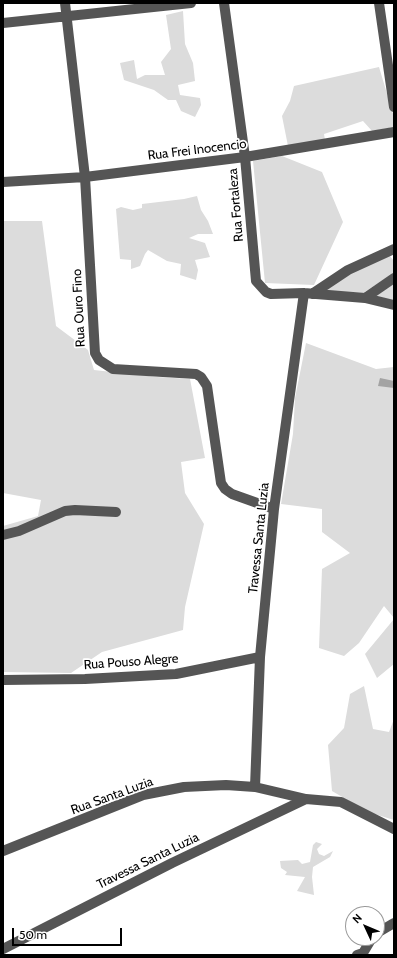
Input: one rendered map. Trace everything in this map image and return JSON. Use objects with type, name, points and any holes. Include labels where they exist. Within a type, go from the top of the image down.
[{"type":"street","name":"Rua Ouro Fino","points":[[65,3],[68,17],[85,177],[94,353],[98,360],[113,369],[196,374],[201,377],[207,386],[221,483],[225,489],[232,494],[274,509]]},
{"type":"street","points":[[3,23],[191,3]]},
{"type":"street","name":"Rua Fortaleza","points":[[224,3],[245,157],[256,280],[266,292],[271,294],[308,293],[365,298],[394,304]]},
{"type":"street","points":[[379,3],[394,107]]},
{"type":"street","name":"Rua Frei Inocencio","points":[[3,182],[85,177],[245,157],[394,132]]},
{"type":"street","points":[[308,293],[348,270],[394,248]]},
{"type":"street","points":[[365,298],[394,278]]},
{"type":"street","name":"Travessa Santa Luzia","points":[[255,787],[260,656],[274,509],[308,293]]},
{"type":"street","points":[[3,535],[19,531],[65,511],[116,512]]},
{"type":"street","name":"Rua Pouso Alegre","points":[[3,680],[85,679],[176,674],[260,656]]},
{"type":"street","name":"Rua Santa Luzia","points":[[3,851],[143,795],[184,787],[226,785],[255,787],[306,799],[341,802],[394,829]]},
{"type":"street","name":"Travessa Santa Luzia","points":[[3,949],[172,863],[306,799]]},
{"type":"street","points":[[385,928],[394,923]]},
{"type":"street","points":[[357,955],[363,953],[367,946]]},
{"type":"shaded area","points":[[183,11],[185,44],[193,63],[195,81],[178,85],[180,95],[200,98],[201,105],[195,117],[181,111],[176,100],[168,100],[154,90],[124,80],[120,63],[134,60],[137,79],[145,75],[165,75],[161,62],[171,49],[166,15]]},
{"type":"shaded area","points":[[379,67],[394,117],[394,127],[372,131],[363,121],[324,134],[325,140],[288,146],[282,116],[290,101],[294,86]]},
{"type":"shaded area","points":[[282,156],[322,172],[343,222],[314,285],[265,283],[253,161]]},
{"type":"shaded area","points":[[197,196],[201,210],[208,221],[213,234],[198,234],[189,238],[205,243],[210,257],[195,260],[198,270],[196,280],[180,275],[181,264],[167,261],[148,250],[140,266],[131,269],[131,260],[120,259],[116,209],[121,207],[133,210],[142,208],[142,204]]},
{"type":"shaded area","points":[[3,221],[42,221],[56,326],[88,350],[94,370],[190,379],[205,458],[181,462],[185,493],[204,524],[185,607],[183,630],[102,652],[71,673],[3,672],[3,526],[38,516],[41,500],[3,493]]},
{"type":"shaded area","points":[[389,255],[394,261],[394,273],[363,293],[324,291],[353,272]]},
{"type":"shaded area","points":[[394,281],[394,302],[370,297]]},
{"type":"shaded area","points":[[306,343],[376,369],[394,367],[394,618],[384,606],[359,643],[344,656],[319,648],[322,569],[350,553],[322,532],[322,509],[281,504],[293,434],[295,398]]},
{"type":"shaded area","points":[[380,378],[394,381],[394,388],[378,386]]},
{"type":"shaded area","points":[[394,619],[394,664],[377,678],[365,654]]},
{"type":"shaded area","points":[[364,686],[373,729],[389,732],[394,719],[394,820],[368,812],[332,791],[328,745],[344,728],[350,694]]},
{"type":"shaded area","points":[[316,842],[322,844],[317,849],[319,854],[324,856],[333,851],[330,857],[313,867],[312,877],[314,895],[297,891],[305,877],[285,875],[287,872],[281,868],[280,861],[298,860],[302,864],[310,862],[313,845]]}]
